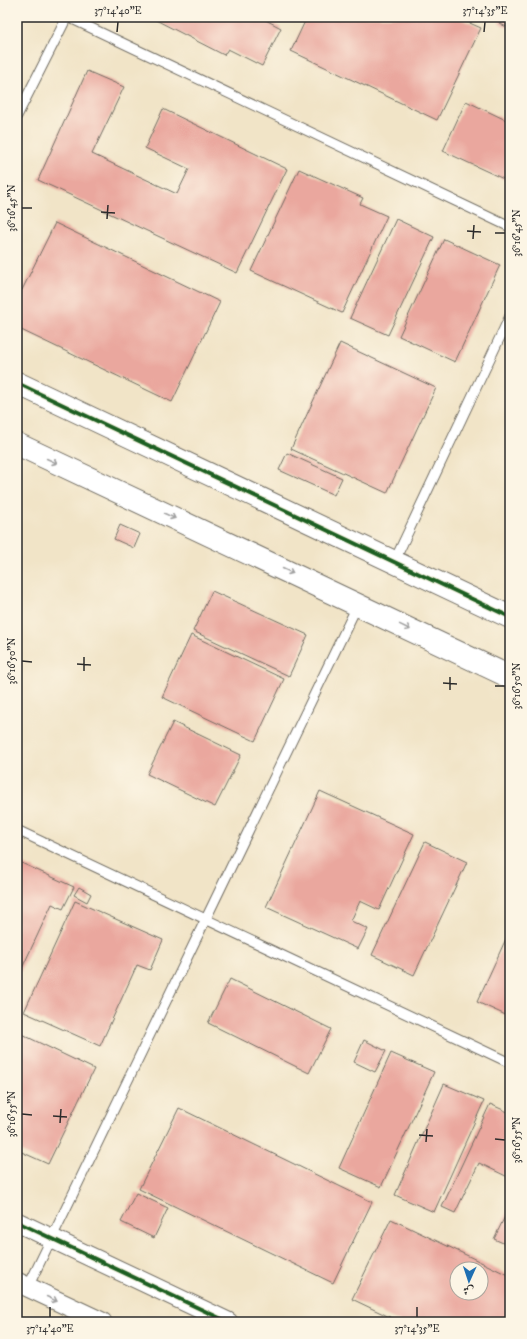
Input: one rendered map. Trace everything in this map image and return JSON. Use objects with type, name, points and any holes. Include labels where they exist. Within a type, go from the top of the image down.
[{"type":"street","points":[[17,383],[510,617]]},
{"type":"street","points":[[17,444],[510,677]]},
{"type":"street","points":[[17,1222],[228,1322]]},
{"type":"street","points":[[23,1284],[102,1322]]},
{"type":"lane","points":[[17,116],[68,17],[510,227]]},
{"type":"lane","points":[[394,562],[510,316]]},
{"type":"lane","points":[[23,1284],[52,1238],[358,604]]},
{"type":"lane","points":[[17,830],[510,1063]]},
{"type":"building","points":[[150,17],[260,17],[281,28],[262,66],[228,49],[224,55]]},
{"type":"building","points":[[307,17],[456,17],[481,28],[437,120],[291,51]]},
{"type":"building","points":[[501,17],[510,17],[510,29],[499,23]]},
{"type":"building","points":[[87,71],[124,87],[92,154],[177,194],[189,169],[145,148],[163,109],[287,169],[237,273],[38,180]]},
{"type":"building","points":[[466,101],[510,122],[510,182],[443,151]]},
{"type":"building","points":[[299,169],[363,198],[360,204],[387,216],[342,313],[251,271]]},
{"type":"building","points":[[396,219],[434,237],[388,335],[350,318]]},
{"type":"building","points":[[55,223],[220,302],[172,402],[17,328],[17,288],[22,290]]},
{"type":"building","points":[[444,239],[500,265],[455,362],[399,336]]},
{"type":"building","points":[[340,343],[436,388],[387,493],[291,449]]},
{"type":"building","points":[[287,453],[342,478],[334,495],[279,470]]},
{"type":"building","points":[[120,525],[140,534],[134,548],[114,539]]},
{"type":"building","points":[[212,591],[308,635],[289,676],[193,631]]},
{"type":"building","points":[[191,635],[284,679],[255,741],[162,697]]},
{"type":"building","points":[[173,722],[241,755],[215,807],[147,774]]},
{"type":"building","points":[[320,791],[414,834],[379,910],[360,901],[351,921],[368,929],[358,949],[266,907]]},
{"type":"building","points":[[425,842],[467,862],[414,975],[372,955]]},
{"type":"building","points":[[17,861],[74,887],[63,909],[52,904],[17,979]]},
{"type":"building","points":[[79,887],[91,894],[87,902],[74,895]]},
{"type":"building","points":[[75,901],[163,940],[150,970],[137,965],[100,1046],[24,1012]]},
{"type":"building","points":[[510,930],[510,1017],[477,1002]]},
{"type":"building","points":[[230,979],[331,1029],[309,1073],[208,1023]]},
{"type":"building","points":[[17,1032],[94,1069],[48,1164],[17,1150]]},
{"type":"building","points":[[364,1040],[386,1051],[375,1072],[354,1062]]},
{"type":"building","points":[[391,1053],[434,1072],[381,1187],[339,1168]]},
{"type":"building","points":[[444,1084],[484,1101],[434,1212],[395,1195]]},
{"type":"building","points":[[490,1104],[510,1113],[510,1178],[479,1163],[455,1213],[442,1207]]},
{"type":"building","points":[[179,1108],[372,1202],[333,1283],[139,1189]]},
{"type":"building","points":[[136,1193],[168,1208],[154,1238],[121,1222]]},
{"type":"building","points":[[510,1206],[510,1246],[494,1239]]},
{"type":"building","points":[[391,1219],[479,1261],[449,1261],[449,1301],[489,1301],[489,1266],[510,1276],[510,1322],[400,1322],[352,1299]]},
{"type":"cycle path","points":[[17,383],[510,617]]},
{"type":"cycle path","points":[[17,1222],[228,1322]]}]
